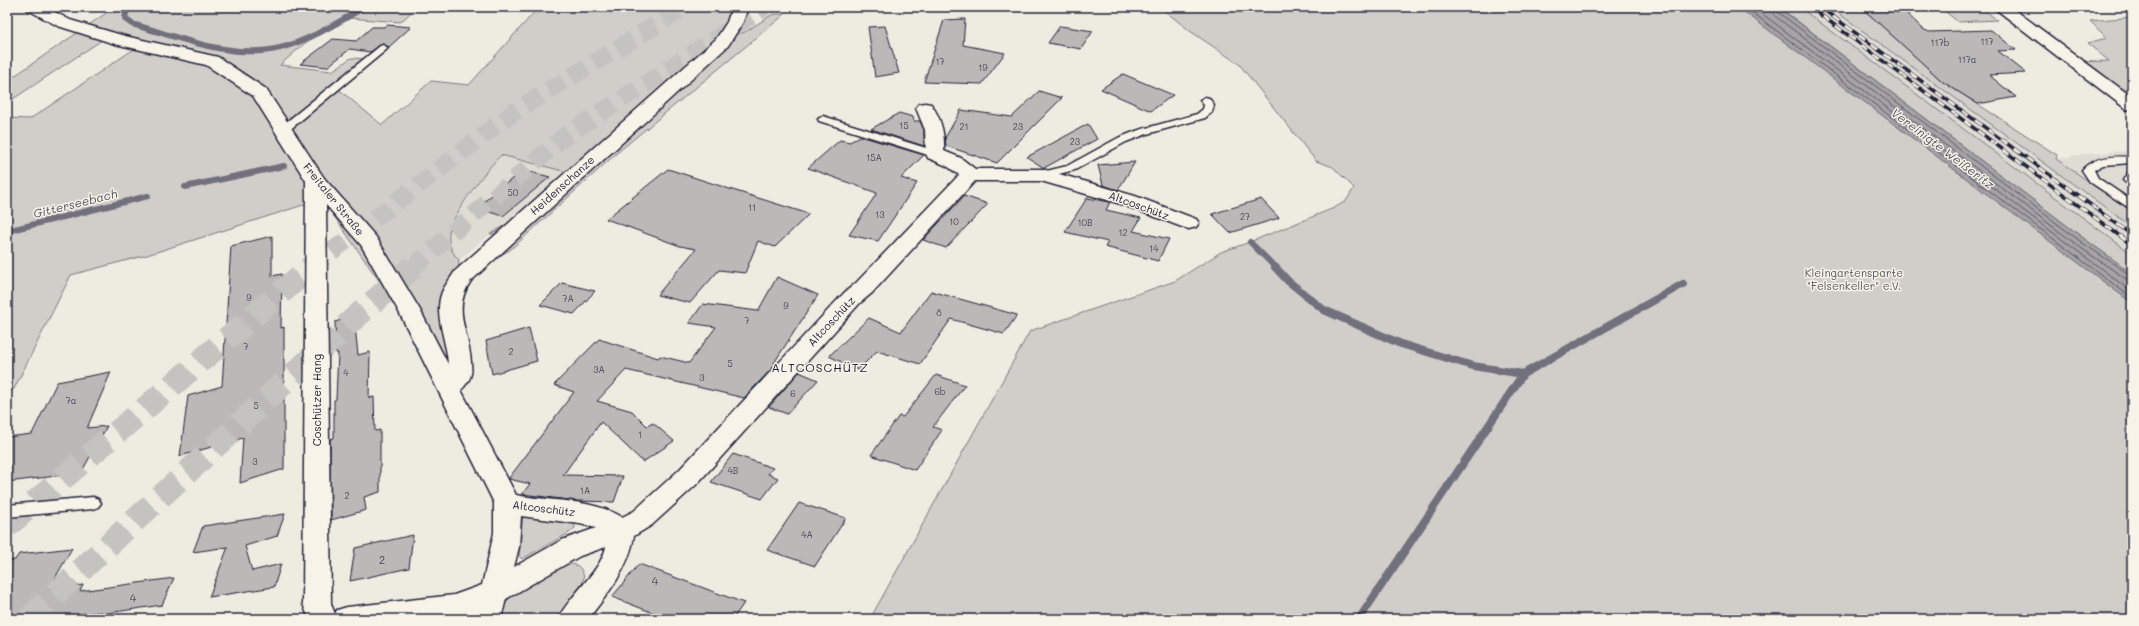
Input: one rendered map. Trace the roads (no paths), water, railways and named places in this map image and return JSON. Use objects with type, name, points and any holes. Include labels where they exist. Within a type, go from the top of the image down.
[{"type":"street","name":"Freitaler Straße","points":[[34,7],[64,23],[121,40],[212,61],[260,93],[316,181],[369,242],[409,310],[507,503]]},
{"type":"street","name":"Heidenschanze","points":[[450,389],[460,374],[459,356],[450,313],[450,301],[453,291],[463,276],[722,42],[735,22],[740,7]]},
{"type":"street","points":[[2001,7],[2132,105]]},
{"type":"street","points":[[926,108],[933,122],[936,136],[935,154],[954,162],[970,174]]},
{"type":"street","name":"Altcoschütz","points":[[490,606],[571,548],[622,530],[643,518],[688,477],[852,298],[864,288],[970,174],[1042,175],[1120,198],[1189,223]]},
{"type":"street","name":"Coschützer Hang","points":[[316,181],[315,272],[317,604],[323,619]]},
{"type":"street","name":"Altcoschütz","points":[[490,606],[503,564],[508,517],[507,503],[533,508],[584,513],[608,520],[622,530]]},
{"type":"street","points":[[572,619],[600,582],[618,553],[622,530]]},
{"type":"street","points":[[347,619],[454,607],[490,606]]},
{"type":"lane","points":[[283,130],[383,48]]},
{"type":"lane","points":[[1042,175],[1070,168],[1122,140],[1143,132],[1201,116],[1208,110],[1209,105],[1205,100]]},
{"type":"lane","points":[[823,119],[935,154]]},
{"type":"lane","points":[[2118,152],[2132,160]]},
{"type":"lane","points":[[2132,160],[2098,164],[2091,166],[2088,170],[2094,180],[2132,206]]},
{"type":"lane","points":[[2132,175],[2129,180],[2132,183]]},
{"type":"lane","points":[[7,511],[93,503]]},
{"type":"water","name":"Vereinigte Weißeritz","points":[[1738,7],[1778,7],[2086,240],[2132,273],[2132,303]]},
{"type":"waterway","points":[[132,7],[126,12],[125,19],[132,24],[205,45],[243,51],[262,51],[291,45],[324,30],[365,7]]},
{"type":"waterway","name":"Gitterseebach","points":[[185,187],[284,166]]},
{"type":"waterway","name":"Gitterseebach","points":[[7,231],[148,196]]},
{"type":"waterway","points":[[1250,242],[1275,267]]},
{"type":"waterway","points":[[1275,267],[1288,281],[1324,310],[1401,344],[1473,366],[1523,374]]},
{"type":"waterway","points":[[1523,374],[1683,284]]},
{"type":"waterway","points":[[1359,619],[1523,374]]},
{"type":"tunnel","points":[[310,268],[514,112],[685,7]]},
{"type":"tunnel","points":[[412,268],[566,135],[765,7]]},
{"type":"tunnel","points":[[7,526],[311,267]]},
{"type":"tunnel","points":[[28,619],[347,325],[413,267]]},
{"type":"railway","points":[[1810,7],[2132,245]]},
{"type":"railway","points":[[1820,7],[2132,235]]},
{"type":"district","name":"ALTCOSCHÜTZ","points":[[820,367]]},
{"type":"park label","name":"Kleingartensparte \"Felsenkeller\" e.V.","points":[[1854,278]]}]
